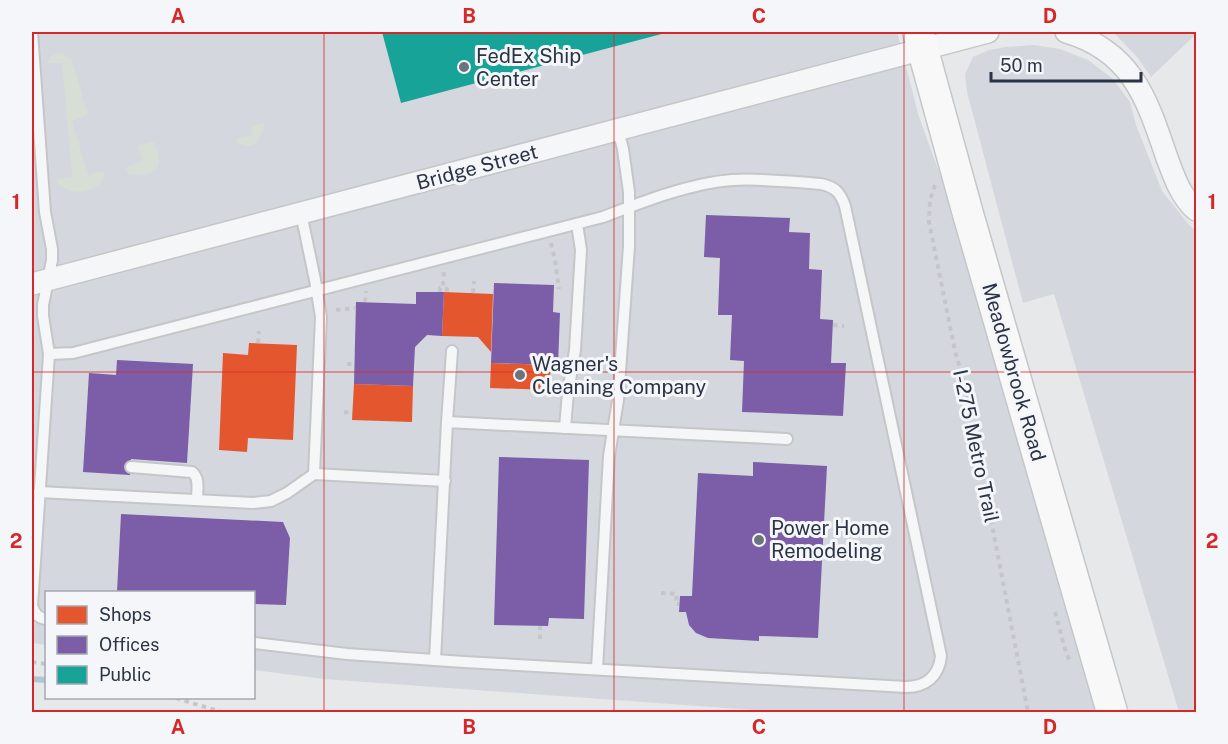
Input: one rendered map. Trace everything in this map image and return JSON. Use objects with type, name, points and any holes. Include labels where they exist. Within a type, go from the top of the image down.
[{"type":"street","name":"Bridge Street","points":[[40,282],[618,129],[920,40],[988,32]]},
{"type":"street","points":[[1066,32],[1082,36],[1105,49],[1124,66],[1136,82],[1155,121],[1173,176],[1197,210]]},
{"type":"street","name":"Meadowbrook Road","points":[[920,40],[1112,712]]},
{"type":"lane","points":[[32,32],[45,212],[52,249],[52,260],[40,282],[49,354],[32,606],[38,617],[45,619]]},
{"type":"lane","points":[[597,669],[609,456],[619,388],[629,246],[630,207],[623,149],[618,129]]},
{"type":"lane","points":[[49,354],[73,353],[577,224],[672,193],[708,184],[731,180],[820,184],[838,190],[847,217],[941,656],[938,670],[923,685],[914,687],[435,660],[346,654],[255,643]]},
{"type":"lane","points":[[301,213],[321,317],[314,474]]},
{"type":"lane","points":[[565,428],[575,350],[579,290],[581,245],[577,224]]},
{"type":"lane","points":[[435,660],[452,351]]},
{"type":"lane","points":[[447,422],[787,439]]},
{"type":"lane","points":[[131,467],[192,472],[196,475],[197,480],[196,500]]},
{"type":"lane","points":[[39,492],[253,503],[271,501],[287,494],[314,474],[445,481]]},
{"type":"path","name":"I-275 Metro Trail","points":[[936,181],[930,200],[929,222],[955,351],[966,390],[1028,712]]},
{"type":"path","points":[[550,242],[559,289]]},
{"type":"path","points":[[444,269],[442,282],[444,291]]},
{"type":"path","points":[[473,293],[474,281]]},
{"type":"path","points":[[365,302],[366,291]]},
{"type":"path","points":[[336,310],[356,308]]},
{"type":"path","points":[[833,325],[844,326]]},
{"type":"path","points":[[258,343],[259,331]]},
{"type":"path","points":[[347,364],[354,364]]},
{"type":"path","points":[[344,412],[353,412]]},
{"type":"path","points":[[660,593],[677,594],[676,603],[679,603]]},
{"type":"path","points":[[540,626],[540,639]]},
{"type":"path","points":[[179,699],[221,712]]},
{"type":"shaded area","points":[[32,32],[897,32],[919,117],[954,210],[1100,712],[782,712],[324,679],[255,670],[255,591],[45,591],[45,645],[32,643]]},
{"type":"shaded area","points":[[1110,32],[1196,32],[1196,34],[1151,77],[1138,58],[1116,35]]},
{"type":"shaded area","points":[[1034,45],[1060,49],[1088,60],[1113,79],[1130,102],[1136,125],[1162,191],[1196,231],[1196,712],[1179,712],[1054,294],[1023,303],[967,92],[965,74],[973,57],[989,50]]},
{"type":"shaded area","points":[[59,53],[72,60],[87,112],[87,115],[72,121],[88,175],[101,171],[105,175],[97,187],[83,192],[68,190],[56,181],[72,177],[62,63],[47,63],[51,56]]},
{"type":"shaded area","points":[[264,124],[263,130],[255,144],[248,146],[238,143],[239,138],[252,135],[250,127]]},
{"type":"shaded area","points":[[154,142],[158,154],[158,167],[147,174],[129,174],[126,168],[128,166],[142,161],[138,146]]},
{"type":"building: Shops","points":[[444,292],[493,294],[491,352],[478,337],[442,336]]},
{"type":"building: Shops","points":[[249,343],[297,345],[293,440],[248,438],[247,452],[219,450],[223,353],[248,355]]},
{"type":"building: Shops","name":"Wagner's Cleaning Company","points":[[491,363],[551,365],[549,390],[490,388]]},
{"type":"building: Shops","points":[[354,384],[413,386],[412,422],[352,420]]},
{"type":"building: Offices","points":[[706,215],[790,218],[789,232],[810,233],[809,269],[822,270],[820,319],[833,320],[831,363],[846,363],[843,416],[742,412],[744,361],[730,360],[732,315],[718,315],[720,258],[704,257]]},
{"type":"building: Offices","points":[[494,283],[554,285],[553,312],[560,313],[558,365],[491,363]]},
{"type":"building: Offices","points":[[416,292],[444,292],[442,336],[427,335],[415,347],[413,386],[354,384],[356,302],[416,304]]},
{"type":"building: Offices","points":[[117,360],[193,364],[187,463],[131,459],[130,475],[83,472],[89,373],[116,375]]},
{"type":"building: Offices","points":[[499,457],[589,460],[584,619],[549,618],[548,626],[494,625]]},
{"type":"building: Offices","name":"Power Home Remodeling","points":[[753,462],[827,466],[818,638],[759,636],[759,641],[708,638],[696,633],[689,625],[686,612],[679,612],[680,596],[692,596],[698,473],[753,476]]},
{"type":"building: Offices","points":[[121,514],[283,522],[290,538],[286,605],[255,604],[255,591],[117,591]]},
{"type":"building: Public","name":"FedEx Ship Center","points":[[382,32],[669,32],[401,103]]},
{"type":"waterway","points":[[32,679],[45,680]]},
{"type":"place","name":"FedEx Ship Center","points":[[464,67]]},
{"type":"place","name":"Wagner's Cleaning Company","points":[[520,375]]},
{"type":"place","name":"Power Home Remodeling","points":[[759,540]]}]
